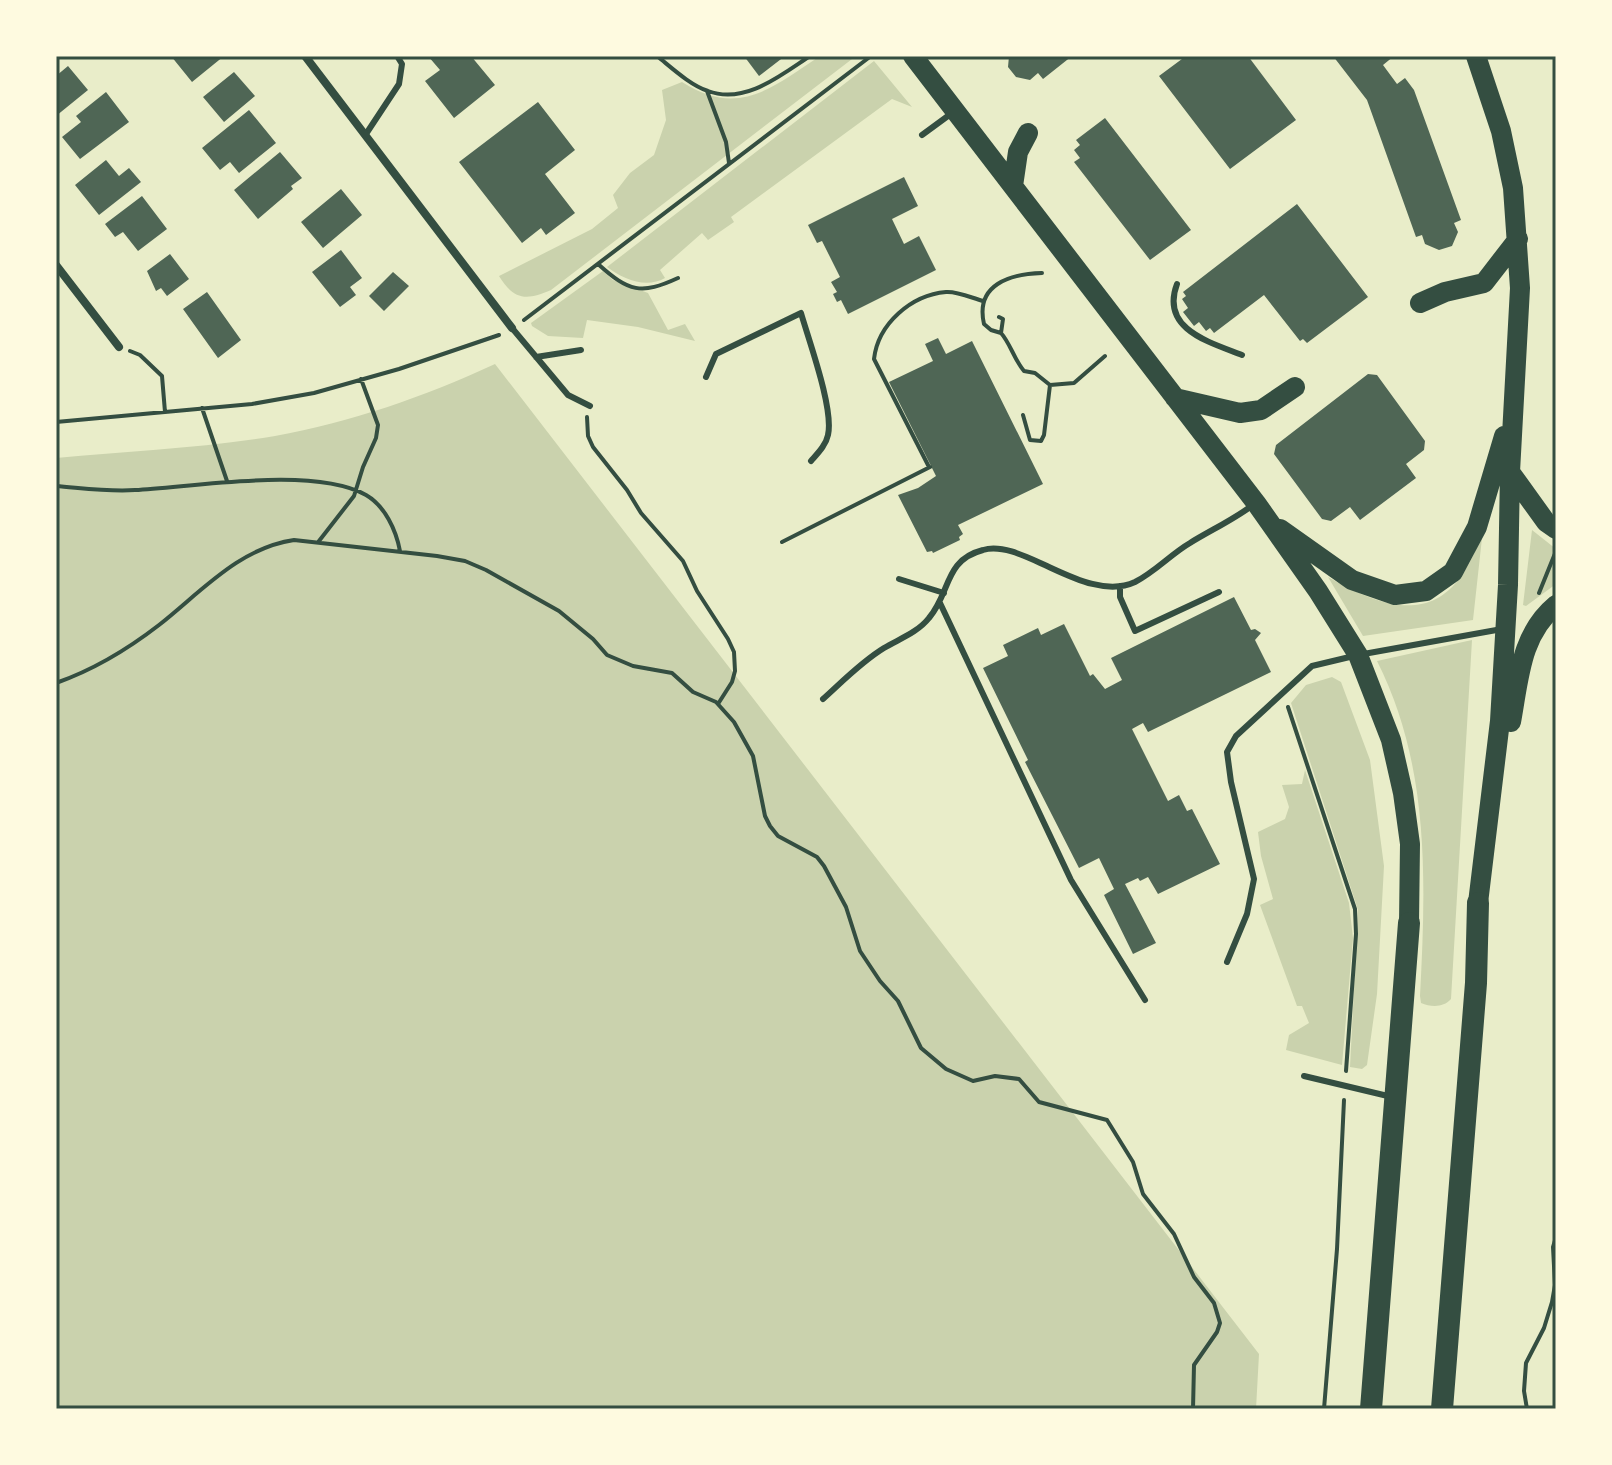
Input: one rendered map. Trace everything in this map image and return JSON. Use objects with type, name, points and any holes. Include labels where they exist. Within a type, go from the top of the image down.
[{"type":"highway","points":[[913,56],[1270,522],[1358,655],[1391,740],[1410,844],[1409,923],[1371,1409]]},
{"type":"highway","points":[[1442,1409],[1476,983],[1478,903],[1500,721],[1520,302],[1513,188],[1501,131],[1476,56]]},
{"type":"highway","points":[[1013,186],[1018,152],[1028,133]]},
{"type":"highway","points":[[1420,303],[1445,292],[1484,283],[1518,239]]},
{"type":"highway","points":[[1175,398],[1240,413],[1261,410],[1295,387]]},
{"type":"highway","points":[[1270,522],[1352,580],[1395,595],[1426,591],[1453,572],[1477,527],[1513,401]]},
{"type":"highway","points":[[1510,472],[1546,522],[1556,529]]},
{"type":"highway","points":[[1478,903],[1524,651],[1541,618],[1554,607]]},
{"type":"street","points":[[305,56],[512,328]]},
{"type":"street","points":[[56,265],[119,347]]},
{"type":"lane","points":[[366,134],[399,84],[402,64],[397,56]]},
{"type":"lane","points":[[922,135],[955,111]]},
{"type":"lane","points":[[1177,284],[1172,298],[1175,313],[1192,334],[1242,355]]},
{"type":"lane","points":[[706,377],[716,354],[801,313],[829,413],[828,434],[811,461]]},
{"type":"lane","points":[[512,328],[568,395],[588,406]]},
{"type":"lane","points":[[536,357],[581,350]]},
{"type":"lane","points":[[823,699],[882,649],[911,634],[928,620],[940,603],[953,568],[967,555],[987,548],[1024,556],[1098,585],[1120,586],[1134,582],[1256,503]]},
{"type":"lane","points":[[899,579],[944,593]]},
{"type":"lane","points":[[1120,586],[1120,597],[1135,631],[1219,592]]},
{"type":"lane","points":[[940,603],[1071,880],[1145,1000]]},
{"type":"lane","points":[[1227,962],[1247,914],[1254,879],[1227,752],[1236,736],[1312,666],[1506,628]]},
{"type":"lane","points":[[1304,1076],[1395,1098]]},
{"type":"path","points":[[657,56],[707,91],[721,94],[752,91],[810,56]]},
{"type":"path","points":[[56,422],[252,404],[314,393],[477,344],[512,328],[871,56]]},
{"type":"path","points":[[707,91],[726,142],[729,163]]},
{"type":"path","points":[[598,264],[613,277],[640,288],[652,290],[678,278]]},
{"type":"path","points":[[1001,333],[984,324],[983,301],[1004,280],[1020,274],[1042,273]]},
{"type":"path","points":[[782,542],[930,467],[874,359],[876,343],[886,325],[920,298],[949,291],[983,301]]},
{"type":"path","points":[[999,317],[1003,319],[1001,333],[1014,359],[1024,371],[1035,373],[1050,385],[1074,383],[1105,356]]},
{"type":"path","points":[[119,347],[140,355],[162,376],[165,412]]},
{"type":"path","points":[[319,541],[347,509],[376,438],[378,425],[361,379]]},
{"type":"path","points":[[1023,415],[1030,440],[1041,441],[1050,385]]},
{"type":"path","points":[[588,406],[588,436],[593,447],[641,513],[683,561],[697,591],[734,652],[732,682],[718,704]]},
{"type":"path","points":[[202,408],[227,481]]},
{"type":"path","points":[[56,486],[135,490],[227,481],[307,482],[355,491],[367,496],[390,521],[400,551]]},
{"type":"path","points":[[56,683],[90,669],[141,639],[208,583],[255,551],[274,543],[294,540],[465,561],[559,611],[600,645],[607,655],[633,666],[672,673],[699,696],[718,704],[734,722],[753,756],[765,816],[770,826],[778,836],[817,857],[824,866],[846,907],[860,951],[898,1001],[921,1048],[946,1069],[973,1081],[995,1076],[1023,1081],[1039,1102],[1107,1120],[1114,1128],[1133,1162],[1143,1194],[1174,1234],[1194,1277],[1214,1303],[1220,1323],[1194,1365],[1193,1409]]},
{"type":"path","points":[[1554,607],[1539,593],[1539,588],[1556,551]]},
{"type":"path","points":[[1290,716],[1355,909],[1337,1249],[1324,1409]]},
{"type":"path","points":[[1527,1409],[1524,1391],[1526,1363],[1544,1328],[1552,1302],[1556,1237]]},
{"type":"green space","points":[[820,56],[856,56],[551,290],[534,296],[521,296],[510,290],[499,276],[592,229],[618,208],[613,195],[630,173],[654,155],[666,120],[662,90],[682,82],[702,93],[720,98],[738,98],[770,88]]},
{"type":"green space","points":[[874,61],[912,107],[892,99],[731,217],[734,222],[708,240],[702,233],[660,270],[665,278],[643,283],[607,267]]},
{"type":"green space","points":[[603,271],[613,280],[648,293],[668,330],[685,324],[695,341],[638,327],[587,320],[583,338],[548,336],[532,326],[531,323]]},
{"type":"green space","points":[[495,364],[1259,1354],[1256,1409],[56,1409],[56,458],[221,444],[275,436],[387,407]]},
{"type":"green space","points":[[1532,530],[1556,549],[1556,584],[1526,606],[1523,605]]},
{"type":"green space","points":[[1482,538],[1473,620],[1363,636],[1328,577],[1379,601],[1415,605],[1431,601],[1447,592],[1461,576]]},
{"type":"green space","points":[[1472,640],[1451,999],[1433,1006],[1421,1003],[1420,996],[1423,867],[1415,783],[1407,741],[1377,661]]},
{"type":"green space","points":[[1332,677],[1341,682],[1370,760],[1384,866],[1377,994],[1367,1065],[1362,1069],[1350,1067],[1358,910],[1291,703],[1306,685]]},
{"type":"green space","points":[[1305,770],[1349,903],[1353,938],[1342,1065],[1286,1050],[1289,1035],[1309,1023],[1302,1006],[1297,1006],[1260,905],[1273,899],[1258,832],[1285,819],[1289,807],[1282,785],[1302,784]]},
{"type":"building","points":[[171,56],[224,56],[192,82]]},
{"type":"building","points":[[428,56],[471,56],[495,85],[454,118],[425,81],[440,70]]},
{"type":"building","points":[[744,56],[785,56],[759,76]]},
{"type":"building","points":[[1009,56],[1072,56],[1043,79],[1038,73],[1030,80],[1016,77],[1008,67]]},
{"type":"building","points":[[1186,56],[1248,56],[1296,120],[1230,169],[1159,76]]},
{"type":"building","points":[[1333,56],[1394,56],[1383,65],[1397,84],[1405,78],[1414,90],[1461,220],[1454,223],[1458,232],[1452,246],[1439,250],[1425,244],[1422,235],[1416,237],[1367,100]]},
{"type":"building","points":[[68,66],[88,90],[56,116],[56,76]]},
{"type":"building","points":[[234,72],[255,96],[224,122],[203,97]]},
{"type":"building","points":[[106,92],[129,122],[80,159],[62,137],[81,122],[76,116]]},
{"type":"building","points":[[538,102],[575,150],[545,174],[575,213],[546,235],[541,228],[522,243],[459,162]]},
{"type":"building","points":[[249,110],[276,143],[239,173],[230,162],[220,170],[202,148]]},
{"type":"building","points":[[1105,118],[1191,230],[1150,260],[1074,162],[1080,158],[1074,150],[1080,145],[1076,140]]},
{"type":"building","points":[[280,152],[302,178],[258,219],[234,190]]},
{"type":"building","points":[[106,160],[119,176],[129,168],[141,182],[99,215],[75,185]]},
{"type":"building","points":[[904,177],[918,206],[892,219],[904,244],[919,236],[936,270],[848,314],[841,300],[837,302],[833,294],[837,292],[831,282],[840,277],[822,241],[817,243],[808,225]]},
{"type":"building","points":[[341,189],[362,215],[323,248],[301,222]]},
{"type":"building","points":[[142,196],[167,229],[138,251],[123,232],[115,237],[105,224]]},
{"type":"building","points":[[1297,204],[1368,297],[1307,343],[1303,339],[1300,341],[1264,295],[1214,333],[1210,328],[1206,331],[1199,322],[1194,326],[1183,312],[1188,308],[1182,299],[1186,296],[1183,292]]},
{"type":"building","points":[[341,250],[362,278],[350,287],[356,295],[340,307],[312,272]]},
{"type":"building","points":[[170,254],[189,279],[167,296],[161,288],[156,291],[147,271]]},
{"type":"building","points":[[393,272],[409,286],[384,311],[369,296]]},
{"type":"building","points":[[207,292],[241,340],[218,358],[183,309]]},
{"type":"building","points":[[938,338],[946,354],[972,341],[1043,484],[958,525],[963,534],[960,540],[933,553],[927,552],[898,495],[918,488],[936,476],[889,382],[933,361],[925,344]]},
{"type":"building","points":[[1368,374],[1377,375],[1425,441],[1424,450],[1406,464],[1416,478],[1360,520],[1350,507],[1331,521],[1322,519],[1274,454],[1276,445]]},
{"type":"building","points":[[1234,597],[1251,630],[1261,633],[1255,640],[1271,672],[1148,732],[1143,723],[1132,729],[1168,801],[1179,795],[1187,811],[1192,809],[1220,864],[1158,894],[1148,877],[1125,884],[1156,943],[1133,954],[1104,895],[1114,889],[1099,858],[1079,868],[1025,762],[1028,760],[983,668],[1008,656],[1003,645],[1038,628],[1041,635],[1064,624],[1090,676],[1093,674],[1105,689],[1122,680],[1111,658]]}]
